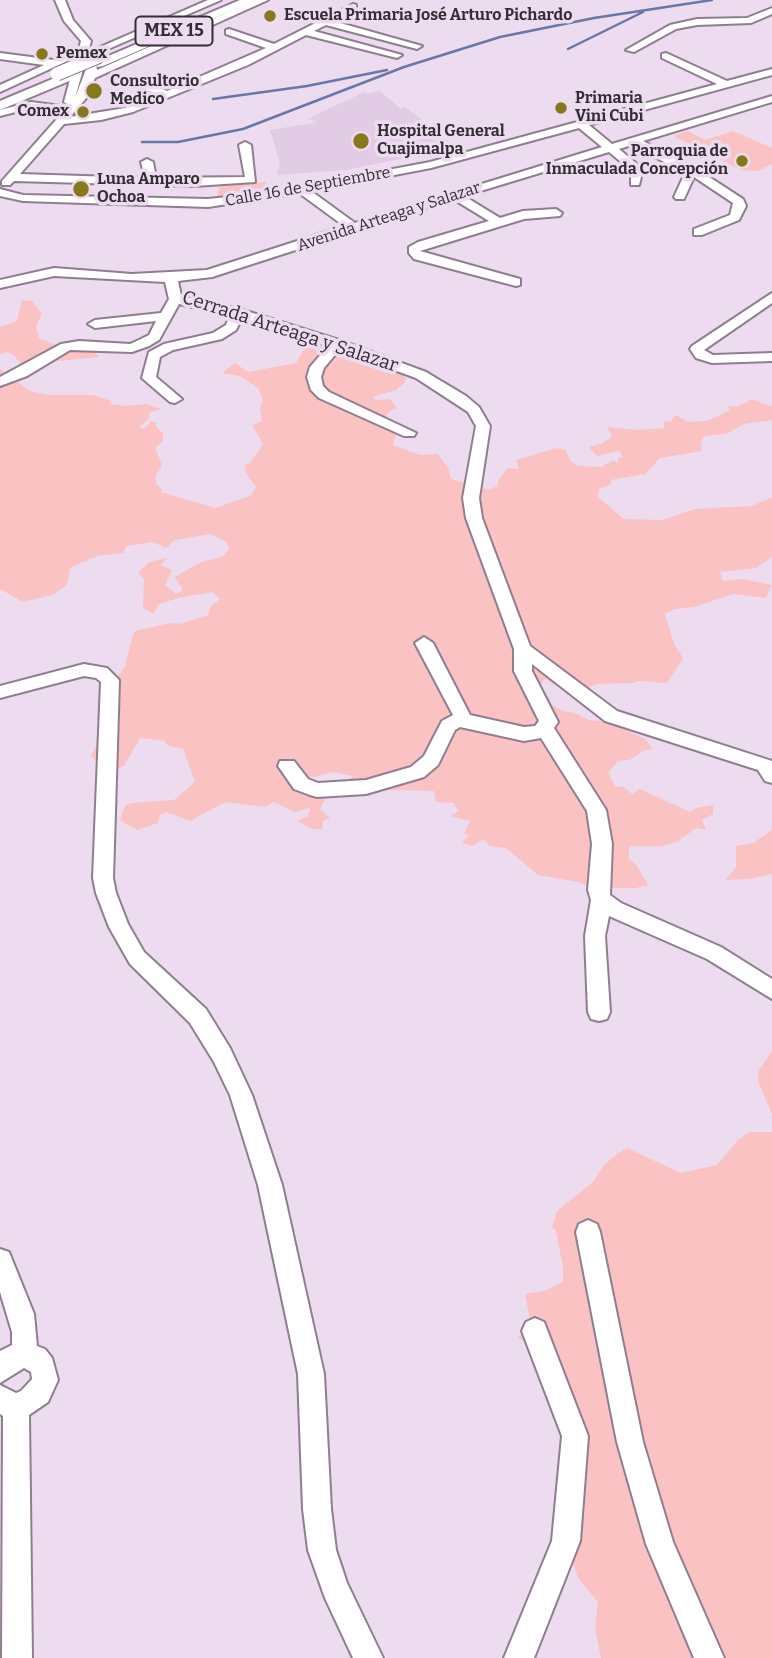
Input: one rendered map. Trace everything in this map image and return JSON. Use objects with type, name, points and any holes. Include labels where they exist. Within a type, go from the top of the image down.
[{"type":"main road","name":"MEX 15","points":[[0,106],[98,56],[233,0]]},
{"type":"main road","name":"MEX 15","points":[[98,56],[250,0]]},
{"type":"main road","name":"MEX 15","points":[[0,98],[68,72]]},
{"type":"street","points":[[60,0],[69,21],[85,46]]},
{"type":"street","points":[[98,56],[142,31],[216,0]]},
{"type":"street","points":[[91,76],[263,0]]},
{"type":"street","points":[[63,121],[101,117],[167,95],[277,47],[353,6]]},
{"type":"street","points":[[631,50],[673,27],[697,22],[747,21],[772,11]]},
{"type":"street","points":[[326,22],[417,46]]},
{"type":"street","points":[[77,30],[93,32]]},
{"type":"street","points":[[106,33],[142,31]]},
{"type":"street","points":[[229,32],[277,47]]},
{"type":"street","points":[[307,32],[397,55]]},
{"type":"street","points":[[0,113],[31,104],[39,98],[68,72],[85,46],[128,33]]},
{"type":"street","points":[[0,190],[83,96],[98,56],[95,47],[85,46]]},
{"type":"street","points":[[69,110],[68,72],[85,46]]},
{"type":"street","points":[[31,104],[69,110],[84,102],[97,77],[159,50]]},
{"type":"street","points":[[666,56],[727,85]]},
{"type":"street","points":[[3,59],[68,72]]},
{"type":"street","points":[[0,89],[68,72]]},
{"type":"street","name":"Calle 16 de Septiembre","points":[[0,190],[23,198],[208,203],[303,191],[431,164],[772,72]]},
{"type":"street","points":[[141,83],[167,95]]},
{"type":"street","name":"Avenida Arteaga y Salazar","points":[[0,284],[32,275],[71,271],[132,278],[172,278],[208,274],[454,195],[772,99]]},
{"type":"street","points":[[581,124],[637,169],[635,183]]},
{"type":"street","points":[[634,141],[691,171],[739,201],[740,206],[735,217],[698,232]]},
{"type":"street","points":[[11,177],[151,181],[251,180],[245,145]]},
{"type":"street","points":[[147,162],[151,181]]},
{"type":"street","points":[[680,197],[691,171]]},
{"type":"street","points":[[303,191],[353,227]]},
{"type":"street","points":[[454,195],[498,222]]},
{"type":"street","points":[[516,282],[418,257],[413,250],[523,215],[556,213]]},
{"type":"street","name":"Cerrada Arteaga y Salazar","points":[[172,278],[175,299],[238,313],[337,344],[421,375],[444,387],[474,410],[483,426],[471,498],[474,518],[523,649],[523,671],[548,720],[545,729],[596,810],[602,844],[598,890],[601,900],[595,936],[599,1012]]},
{"type":"street","points":[[772,297],[697,349],[701,355],[712,359],[772,357]]},
{"type":"street","points":[[0,382],[22,373],[66,347],[79,345],[132,348],[144,343],[153,337],[175,299]]},
{"type":"street","points":[[175,399],[149,378],[154,355],[169,347],[216,336],[231,327],[238,313]]},
{"type":"street","points":[[95,324],[167,316]]},
{"type":"street","points":[[337,344],[317,367],[314,377],[316,387],[324,396],[409,433]]},
{"type":"street","points":[[424,643],[464,720]]},
{"type":"street","points":[[523,649],[611,716],[768,771]]},
{"type":"street","points":[[0,692],[84,670],[101,672],[110,680],[103,878],[106,893],[119,927],[137,958],[198,1016],[222,1055],[241,1095],[270,1185],[310,1374],[317,1509],[322,1550],[334,1588],[368,1658]]},
{"type":"street","points":[[287,766],[301,784],[317,790],[366,787],[417,772],[431,760],[452,722],[464,720],[524,734],[536,734],[545,729]]},
{"type":"street","points":[[601,900],[614,909],[714,953],[772,990]]},
{"type":"street","points":[[588,1232],[630,1442],[660,1544],[709,1658]]},
{"type":"street","points":[[0,1261],[21,1314],[25,1332],[24,1355]]},
{"type":"street","points":[[519,1658],[566,1541],[575,1436],[535,1331]]},
{"type":"street","points":[[0,1370],[12,1358],[24,1355],[36,1358],[43,1367],[45,1380],[39,1393],[29,1402],[8,1402],[17,1658]]},
{"type":"shaded area","name":"Hospital General Cuajimalpa","points":[[379,91],[400,108],[405,107],[463,152],[441,158],[434,152],[346,170],[277,175],[280,163],[270,130],[314,123],[317,121],[307,119],[364,92],[367,94]]},
{"type":"shaded area","points":[[688,131],[705,140],[733,131],[772,148],[772,164],[758,171],[741,170],[673,136]]},
{"type":"shaded area","points":[[265,182],[272,192],[218,199],[219,187]]},
{"type":"shaded area","points":[[22,300],[32,301],[42,314],[36,325],[39,338],[61,347],[111,348],[95,353],[99,357],[22,364],[7,352],[0,354],[0,327],[17,321]]},
{"type":"shaded area","points":[[305,335],[392,367],[406,378],[396,390],[372,397],[376,400],[390,399],[397,408],[388,412],[386,418],[397,431],[393,445],[420,455],[438,454],[448,468],[451,479],[489,490],[497,486],[508,468],[519,469],[516,460],[556,448],[566,450],[570,460],[577,466],[601,467],[612,461],[618,462],[618,458],[623,457],[619,451],[597,456],[589,447],[603,443],[612,436],[607,427],[638,430],[664,428],[665,421],[671,422],[675,415],[689,422],[707,421],[730,410],[728,406],[737,407],[752,399],[772,407],[772,420],[744,424],[726,434],[705,436],[701,441],[702,451],[660,458],[645,474],[611,480],[611,484],[599,489],[598,497],[624,519],[662,520],[695,509],[752,506],[772,497],[772,557],[756,568],[720,572],[723,581],[742,579],[772,585],[766,598],[733,594],[665,614],[674,644],[683,658],[667,683],[638,681],[597,684],[584,690],[580,699],[545,679],[538,687],[542,700],[589,720],[609,722],[645,739],[653,749],[645,750],[629,760],[618,761],[608,773],[615,786],[624,787],[632,794],[640,789],[690,812],[713,805],[713,814],[702,820],[706,830],[696,828],[677,842],[662,846],[629,846],[629,859],[636,864],[648,885],[636,888],[592,888],[578,882],[538,875],[506,848],[490,846],[483,839],[472,846],[462,843],[469,835],[464,834],[470,821],[451,816],[459,811],[453,803],[436,802],[434,791],[387,790],[377,778],[341,786],[353,776],[331,772],[315,777],[297,777],[328,793],[320,809],[330,818],[323,821],[322,829],[312,829],[297,821],[308,816],[310,808],[295,812],[274,802],[265,807],[225,802],[190,821],[166,812],[160,815],[158,823],[137,830],[120,820],[125,806],[131,803],[174,800],[195,782],[183,749],[167,745],[165,741],[140,738],[124,766],[109,772],[91,756],[96,746],[98,725],[118,676],[125,667],[132,637],[135,631],[170,623],[180,624],[208,615],[211,606],[220,599],[212,592],[178,598],[159,604],[153,614],[143,608],[144,579],[138,573],[149,562],[168,558],[160,565],[172,570],[165,585],[176,594],[183,590],[175,577],[201,562],[222,557],[229,549],[227,542],[210,534],[175,540],[166,548],[153,542],[126,546],[123,553],[97,556],[70,568],[67,585],[52,595],[23,602],[0,589],[0,369],[30,391],[48,395],[93,395],[111,401],[110,404],[146,404],[161,409],[150,412],[148,420],[139,427],[144,429],[151,421],[156,423],[156,427],[163,433],[163,441],[155,448],[162,465],[155,478],[157,485],[162,489],[161,492],[215,508],[250,496],[256,487],[246,473],[245,465],[250,463],[263,444],[252,425],[262,421],[260,408],[263,401],[258,388],[240,376],[222,373],[235,363],[248,372],[296,363],[304,349],[299,345]]},
{"type":"shaded area","points":[[772,830],[772,874],[726,880],[736,867],[736,846],[753,843]]},
{"type":"shaded area","points":[[772,1051],[772,1114],[758,1081],[759,1070]]},
{"type":"shaded area","points":[[750,1132],[772,1132],[772,1658],[601,1658],[595,1628],[598,1602],[578,1578],[571,1557],[562,1414],[534,1366],[543,1352],[518,1337],[534,1325],[530,1320],[525,1294],[544,1291],[563,1282],[556,1231],[552,1227],[557,1211],[593,1182],[604,1165],[616,1155],[627,1148],[681,1173],[717,1165],[738,1140]]},
{"type":"waterway","points":[[142,142],[178,142],[243,129],[404,67],[500,37],[594,18],[712,0]]},
{"type":"waterway","points":[[568,49],[643,12]]},
{"type":"waterway","points":[[213,99],[307,86],[387,70]]},
{"type":"place","name":"Escuela Primaria José Arturo Pichardo","points":[[270,16]]},
{"type":"place","name":"Pemex","points":[[42,54]]},
{"type":"place","name":"Consultorio Medico","points":[[94,91]]},
{"type":"place","name":"Primaria Vini Cubi","points":[[561,108]]},
{"type":"place","name":"Comex","points":[[83,112]]},
{"type":"place","name":"Hospital General Cuajimalpa","points":[[361,141]]},
{"type":"place","name":"Parroquia de Inmaculada Concepción","points":[[742,161]]},
{"type":"place","name":"Luna Amparo Ochoa","points":[[81,189]]}]
